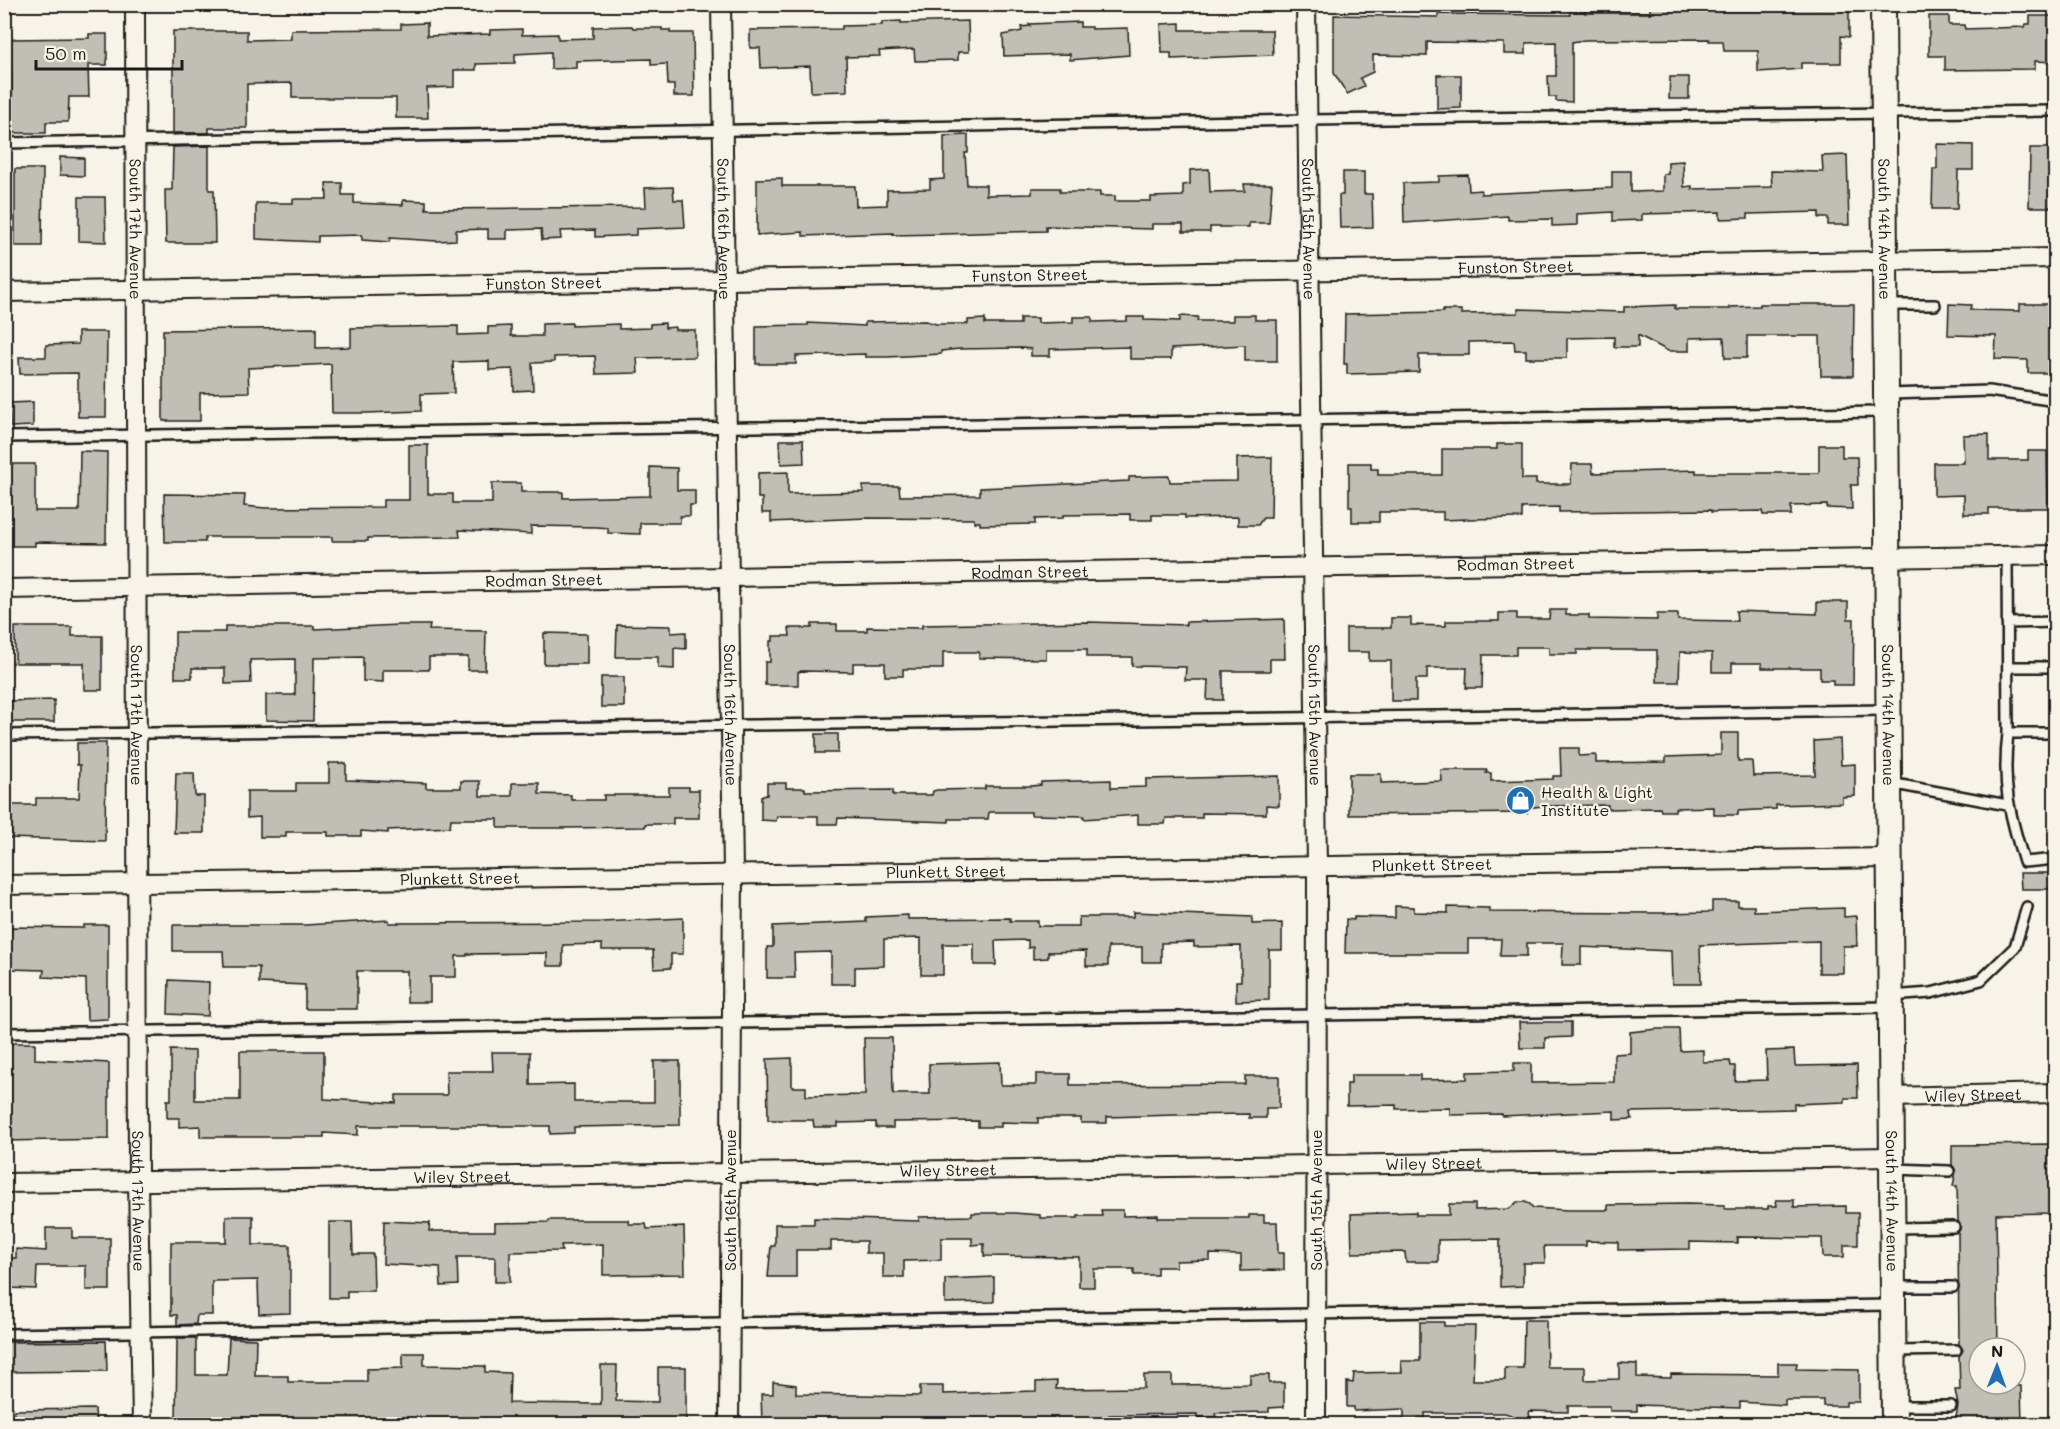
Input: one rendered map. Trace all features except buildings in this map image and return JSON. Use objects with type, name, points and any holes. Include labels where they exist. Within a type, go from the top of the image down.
[{"type":"street","name":"South 17th Avenue","points":[[135,4],[138,1180],[142,1425]]},
{"type":"street","name":"South 16th Avenue","points":[[721,4],[731,575],[733,873],[729,1425]]},
{"type":"street","name":"South 15th Avenue","points":[[1306,4],[1317,866],[1316,1425]]},
{"type":"street","name":"South 14th Avenue","points":[[1883,4],[1894,1415]]},
{"type":"street","name":"Funston Street","points":[[4,292],[2055,258]]},
{"type":"street","name":"Rodman Street","points":[[4,589],[731,575],[1314,569],[2055,555]]},
{"type":"street","name":"Plunkett Street","points":[[4,885],[1888,858]]},
{"type":"street","name":"Wiley Street","points":[[1891,1097],[2055,1093]]},
{"type":"street","name":"Wiley Street","points":[[4,1183],[1316,1164],[1891,1163]]},
{"type":"lane","points":[[4,143],[1307,120],[2055,111]]},
{"type":"lane","points":[[1886,305],[1935,305]]},
{"type":"lane","points":[[4,437],[1312,417],[1887,403],[1989,391],[2055,400]]},
{"type":"lane","points":[[2007,556],[2008,733],[2005,760],[2007,805],[2024,862],[2055,859]]},
{"type":"lane","points":[[2007,623],[2055,622]]},
{"type":"lane","points":[[2008,668],[2055,667]]},
{"type":"lane","points":[[4,735],[1888,710]]},
{"type":"lane","points":[[2008,733],[2055,733]]},
{"type":"lane","points":[[1888,782],[2007,805]]},
{"type":"lane","points":[[4,1033],[1316,1015],[1890,1002],[1981,980],[2015,948],[2027,907]]},
{"type":"lane","points":[[1891,1163],[1949,1171]]},
{"type":"lane","points":[[1892,1227],[1954,1227]]},
{"type":"lane","points":[[4,1334],[1316,1312],[1893,1296],[1953,1287]]},
{"type":"lane","points":[[1894,1351],[1956,1350]]},
{"type":"lane","points":[[1894,1415],[1951,1406]]},
{"type":"shaded area","points":[[2053,1242],[2056,1242],[2055,1424]]},
{"type":"place","name":"Health & Light Institute","points":[[1520,801]]}]
